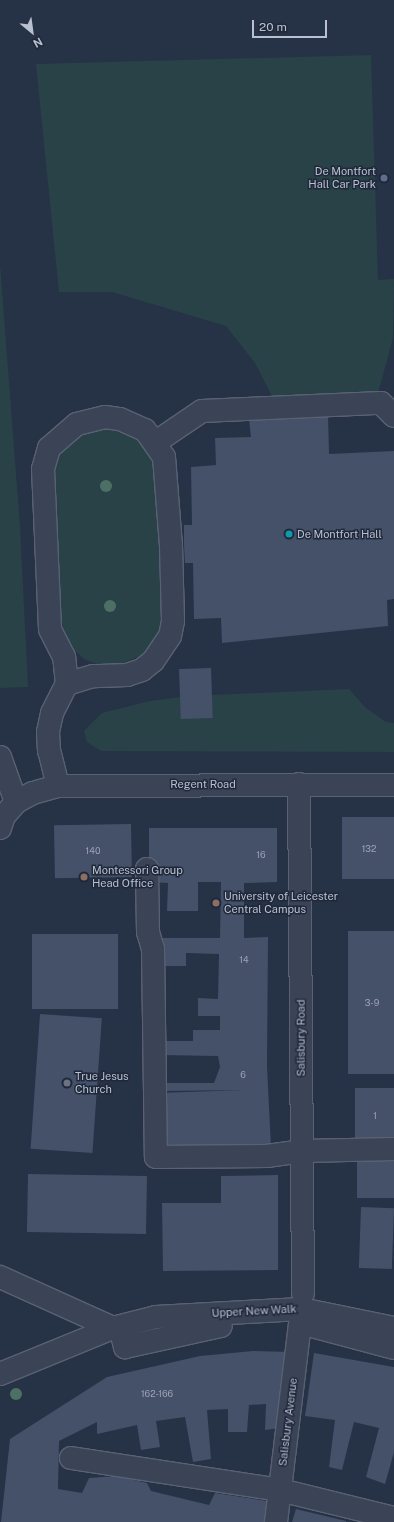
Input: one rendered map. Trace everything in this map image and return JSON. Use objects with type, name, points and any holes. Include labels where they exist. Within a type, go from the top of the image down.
[{"type":"street","points":[[156,442],[202,411],[381,403],[394,416]]},
{"type":"street","points":[[58,786],[49,751],[48,732],[52,713],[67,684],[64,657],[50,629],[43,469],[50,448],[77,424],[105,417],[136,424],[156,442],[164,457],[167,477],[173,621],[170,636],[153,661],[142,670],[128,675],[93,676],[67,684]]},
{"type":"street","points":[[0,757],[16,802],[4,816],[0,828]]},
{"type":"street","name":"Regent Road","points":[[16,802],[33,793],[58,786],[299,784],[394,785]]},
{"type":"street","name":"Salisbury Road","points":[[299,784],[302,1293]]},
{"type":"street","points":[[147,869],[148,932],[152,950],[156,1157],[267,1156],[302,1151],[394,1149]]},
{"type":"street","points":[[0,1277],[117,1328],[125,1346],[206,1327],[300,1323],[394,1348]]},
{"type":"street","name":"Upper New Walk","points":[[0,1374],[117,1328],[156,1317],[301,1309],[394,1328]]},
{"type":"street","name":"Salisbury Avenue","points":[[276,1522],[300,1323]]},
{"type":"street","points":[[71,1458],[280,1490],[394,1518]]},
{"type":"green space","points":[[371,55],[378,280],[394,279],[393,338],[377,397],[275,402],[255,363],[226,326],[112,292],[59,292],[36,64]]},
{"type":"green space","points":[[0,264],[20,526],[28,687],[0,688]]},
{"type":"green space","points":[[100,427],[117,428],[133,434],[145,446],[154,460],[157,477],[162,627],[145,654],[115,666],[99,665],[84,659],[72,648],[63,635],[52,485],[53,468],[59,452],[84,430]]},
{"type":"green space","points":[[349,689],[366,708],[386,722],[394,723],[394,752],[101,751],[87,742],[84,731],[102,713],[150,701],[188,696]]},
{"type":"building","name":"De Montfort Hall","points":[[328,415],[329,454],[394,451],[394,599],[387,600],[388,626],[222,643],[221,618],[194,619],[193,563],[185,563],[184,544],[184,525],[192,525],[191,467],[216,465],[215,438],[251,437],[249,419]]},
{"type":"building","points":[[211,668],[213,718],[181,719],[179,669]]},
{"type":"building","points":[[342,817],[394,817],[394,879],[342,879]]},
{"type":"building","points":[[131,824],[132,877],[55,878],[54,825]]},
{"type":"building","points":[[149,828],[277,828],[277,882],[244,883],[244,938],[268,937],[267,1066],[271,1148],[160,1152],[158,1093],[245,1090],[160,1091],[160,1083],[214,1083],[220,1067],[218,1056],[160,1055],[161,1041],[193,1041],[193,1030],[220,1030],[220,1016],[198,1016],[198,998],[218,999],[219,954],[186,953],[186,966],[158,966],[158,938],[220,938],[221,882],[198,882],[198,911],[167,911],[168,883],[149,882]]},
{"type":"building","name":"University of Leicester Central Campus","points":[[348,931],[394,931],[394,1074],[348,1074]]},
{"type":"building","points":[[32,934],[118,934],[118,1009],[32,1009]]},
{"type":"building","name":"True Jesus Church","points":[[40,1014],[102,1018],[92,1153],[31,1149]]},
{"type":"building","points":[[355,1088],[394,1088],[394,1143],[355,1143]]},
{"type":"building","points":[[357,1161],[394,1161],[394,1198],[357,1198]]},
{"type":"building","points":[[28,1174],[147,1176],[146,1234],[27,1232]]},
{"type":"building","points":[[278,1175],[278,1270],[163,1271],[162,1203],[221,1203],[221,1176]]},
{"type":"building","points":[[361,1207],[394,1208],[392,1269],[359,1268]]},
{"type":"building","points":[[253,1351],[291,1352],[280,1428],[265,1430],[266,1404],[249,1405],[247,1432],[228,1432],[228,1409],[207,1410],[211,1459],[193,1462],[185,1417],[156,1421],[160,1447],[141,1450],[137,1425],[97,1434],[97,1422],[59,1441],[58,1489],[82,1493],[89,1478],[117,1476],[147,1483],[151,1491],[209,1505],[215,1493],[273,1502],[270,1522],[1,1522],[10,1439],[107,1377],[200,1356]]},
{"type":"building","points":[[314,1353],[394,1367],[394,1452],[385,1484],[366,1477],[379,1428],[354,1422],[342,1470],[329,1467],[335,1420],[305,1416]]},
{"type":"building","points":[[296,1509],[346,1521],[346,1522],[292,1522]]},
{"type":"place","name":"De Montfort Hall Car Park","points":[[384,178]]},
{"type":"place","name":"De Montfort Hall","points":[[289,534]]},
{"type":"place","name":"Montessori Group Head Office","points":[[84,877]]},
{"type":"place","name":"University of Leicester Central Campus","points":[[216,903]]},
{"type":"place","name":"True Jesus Church","points":[[67,1083]]}]
